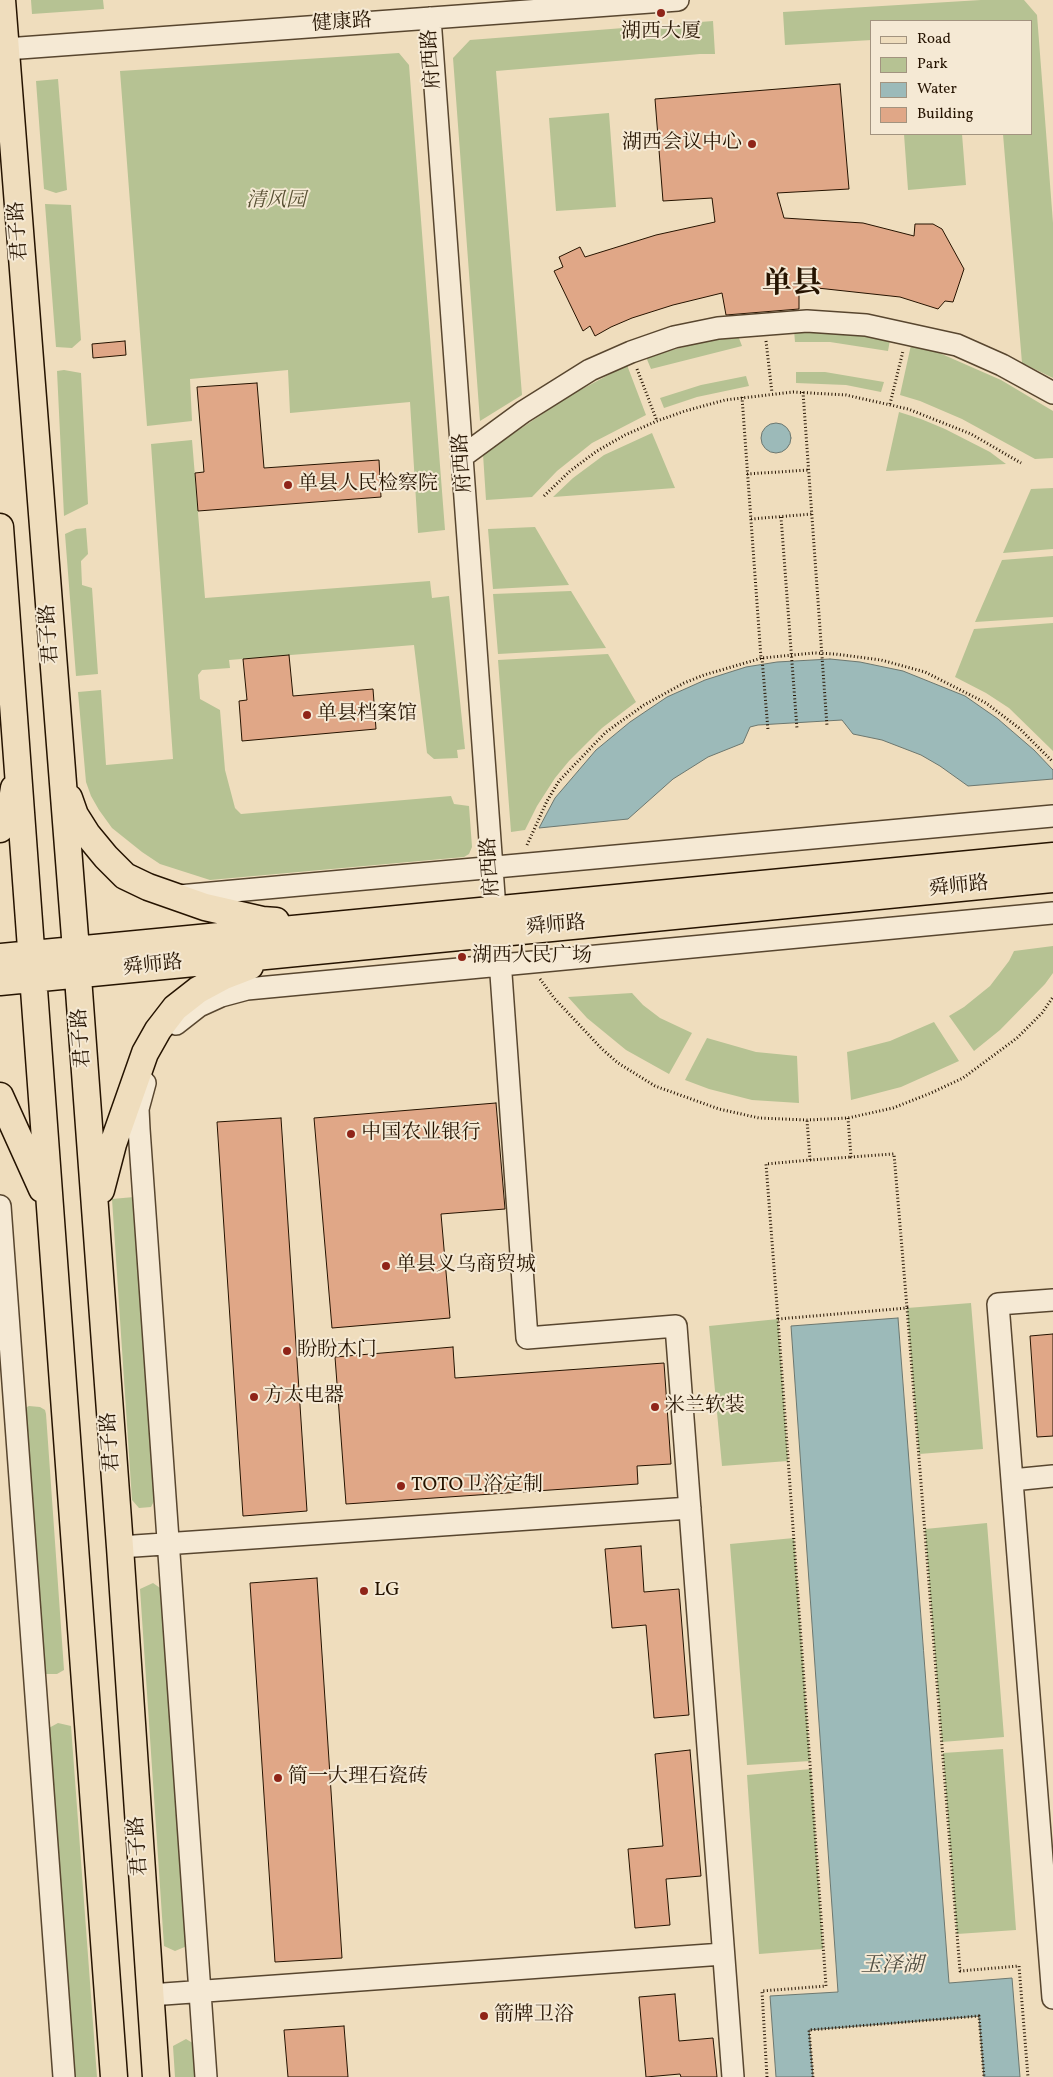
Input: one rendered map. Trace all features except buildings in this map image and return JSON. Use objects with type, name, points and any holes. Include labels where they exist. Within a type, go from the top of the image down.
[{"type":"main road","name":"君子路","points":[[2,0],[2,50],[77,962],[120,1547],[156,2077]]},
{"type":"main road","points":[[0,527],[114,2077]]},
{"type":"main road","points":[[60,762],[75,816],[106,857],[126,876],[148,887],[205,907],[262,920],[322,926]]},
{"type":"main road","points":[[0,829],[12,800],[18,770]]},
{"type":"main road","name":"舜师路","points":[[0,957],[32,966],[77,962],[294,953],[497,921],[1053,856]]},
{"type":"main road","name":"舜师路","points":[[77,962],[322,926],[497,921],[1053,879]]},
{"type":"main road","points":[[96,1218],[113,1144],[145,1053],[161,1032],[175,1008],[198,990],[224,976],[294,953]]},
{"type":"main road","name":"舜师路","points":[[0,982],[32,966]]},
{"type":"main road","points":[[0,1096],[31,1162],[51,1221]]},
{"type":"street","name":"健康路","points":[[2,50],[678,0]]},
{"type":"street","name":"府西路","points":[[430,18],[527,1338],[676,1326],[690,1508]]},
{"type":"street","points":[[463,456],[523,412],[590,370],[631,352],[674,337],[718,328],[807,321],[866,325],[957,345],[1002,365],[1053,393]]},
{"type":"street","points":[[175,897],[1053,816]]},
{"type":"street","points":[[206,2077],[138,1109],[161,1032],[199,1006],[221,996],[247,989],[1053,912]]},
{"type":"street","points":[[0,1206],[64,2077]]},
{"type":"street","points":[[1053,1300],[998,1304],[1050,1930],[1053,1998]]},
{"type":"street","points":[[1012,1480],[1053,1476]]},
{"type":"street","points":[[120,1547],[690,1508],[733,2077]]},
{"type":"street","points":[[150,1995],[723,1954]]},
{"type":"path","points":[[765,323],[772,393]]},
{"type":"path","points":[[890,404],[907,333]]},
{"type":"path","points":[[631,352],[657,421]]},
{"type":"path","points":[[803,392],[827,726]]},
{"type":"path","points":[[544,496],[570,471],[597,451],[625,435],[657,421],[707,404],[772,393],[803,392],[846,395],[890,404],[952,425],[1021,463]]},
{"type":"path","points":[[742,397],[768,730]]},
{"type":"path","points":[[748,474],[809,470]]},
{"type":"path","points":[[751,519],[812,514]]},
{"type":"path","points":[[781,517],[797,729]]},
{"type":"path","points":[[526,846],[547,801],[560,781],[606,732],[644,705],[684,683],[704,675],[762,659],[822,655],[858,656],[925,672],[986,703],[1019,728],[1053,762]]},
{"type":"path","points":[[533,978],[539,977],[554,998],[577,1024],[618,1063],[655,1086],[719,1109],[759,1118],[806,1120],[848,1118],[892,1108],[932,1093],[963,1078],[1017,1038],[1042,1012],[1053,997]]},
{"type":"path","points":[[848,1118],[850,1157]]},
{"type":"path","points":[[806,1120],[810,1160]]},
{"type":"path","points":[[767,2077],[762,1991],[826,1986],[766,1164],[894,1154],[960,1971],[1018,1966],[1028,2077]]},
{"type":"path","points":[[778,1319],[907,1308]]},
{"type":"path","points":[[813,2077],[809,2030],[979,2016],[984,2077]]},
{"type":"green space","points":[[31,0],[103,0],[104,9],[32,14]]},
{"type":"green space","points":[[981,0],[1024,0],[1037,15],[1053,223],[1053,378],[1022,363],[1003,135],[1033,135],[1033,20],[870,20],[870,40],[785,45],[783,12]]},
{"type":"green space","points":[[713,21],[715,54],[496,71],[522,395],[480,421],[453,58],[470,40]]},
{"type":"green space","name":"清风园","points":[[399,53],[409,65],[445,530],[418,533],[410,402],[290,413],[288,370],[190,379],[192,421],[147,426],[120,71]]},
{"type":"green space","points":[[58,79],[67,190],[56,193],[44,189],[36,81]]},
{"type":"green space","points":[[609,113],[616,207],[556,211],[549,118]]},
{"type":"green space","points":[[904,135],[962,135],[966,185],[908,190]]},
{"type":"green space","points":[[45,204],[71,205],[81,340],[72,348],[56,347]]},
{"type":"green space","points":[[794,330],[870,335],[890,340],[888,351],[830,342],[795,342]]},
{"type":"green space","points":[[737,333],[742,346],[651,369],[646,357]]},
{"type":"green space","points":[[911,345],[928,348],[1001,380],[1053,411],[1053,458],[1035,459],[962,419],[920,401],[900,395]]},
{"type":"green space","points":[[627,365],[646,415],[592,443],[557,471],[532,497],[486,500],[483,454],[569,396]]},
{"type":"green space","points":[[64,370],[81,373],[88,504],[64,516],[57,371]]},
{"type":"green space","points":[[796,372],[825,372],[884,382],[881,392],[846,385],[796,383]]},
{"type":"green space","points":[[746,376],[749,386],[697,397],[664,408],[660,398],[701,385]]},
{"type":"green space","points":[[899,412],[945,429],[990,452],[1006,464],[886,471]]},
{"type":"green space","points":[[652,433],[675,488],[553,497],[573,478],[604,455]]},
{"type":"green space","points":[[192,440],[205,598],[430,581],[432,598],[449,596],[465,749],[457,750],[458,758],[434,759],[427,753],[414,645],[229,660],[230,668],[202,670],[198,675],[200,699],[220,710],[225,770],[235,808],[241,814],[451,796],[454,804],[469,806],[472,847],[469,854],[464,857],[210,880],[160,864],[112,828],[99,810],[86,782],[78,692],[101,690],[106,765],[173,759],[151,444]]},
{"type":"green space","points":[[1053,488],[1053,549],[1003,553],[1031,489]]},
{"type":"green space","points":[[535,527],[569,585],[493,589],[488,529]]},
{"type":"green space","points":[[86,528],[88,554],[81,561],[82,585],[92,588],[98,674],[76,676],[65,534],[76,529]]},
{"type":"green space","points":[[1053,556],[1053,617],[975,622],[1002,560]]},
{"type":"green space","points":[[571,591],[606,648],[498,654],[493,594]]},
{"type":"green space","points":[[1053,623],[1053,751],[1009,708],[986,693],[955,677],[974,629]]},
{"type":"green space","points":[[608,654],[636,702],[602,728],[569,761],[555,778],[537,806],[525,830],[511,832],[498,660]]},
{"type":"green space","points":[[1053,946],[1053,973],[1045,984],[1000,1030],[974,1051],[949,1016],[964,1007],[990,986],[1009,961],[1014,951]]},
{"type":"green space","points":[[632,993],[643,1005],[660,1018],[692,1033],[669,1074],[626,1050],[587,1018],[568,997]]},
{"type":"green space","points":[[934,1022],[959,1061],[901,1087],[851,1100],[847,1052],[890,1041]]},
{"type":"green space","points":[[707,1038],[756,1052],[797,1056],[799,1103],[752,1100],[709,1089],[685,1080]]},
{"type":"green space","points":[[134,1197],[156,1497],[151,1507],[139,1508],[132,1500],[112,1199]]},
{"type":"green space","points":[[971,1303],[983,1449],[919,1454],[907,1308]]},
{"type":"green space","points":[[778,1319],[788,1461],[722,1466],[709,1326]]},
{"type":"green space","points":[[29,1406],[40,1407],[45,1410],[46,1414],[64,1670],[57,1674],[46,1674],[42,1671],[25,1408]]},
{"type":"green space","points":[[987,1523],[1004,1737],[942,1742],[925,1529]]},
{"type":"green space","points":[[794,1538],[810,1761],[747,1765],[730,1544]]},
{"type":"green space","points":[[153,1583],[163,1590],[187,1946],[175,1951],[164,1946],[140,1589]]},
{"type":"green space","points":[[58,1723],[71,1726],[97,2077],[71,2077],[47,1729]]},
{"type":"green space","points":[[1003,1749],[1016,1930],[957,1934],[943,1753]]},
{"type":"green space","points":[[811,1769],[823,1949],[759,1954],[747,1775]]},
{"type":"green space","points":[[186,2039],[196,2045],[198,2077],[175,2077],[173,2046]]},
{"type":"water","points":[[776,423],[787,427],[791,438],[787,449],[776,453],[765,449],[761,438],[765,427]]},
{"type":"water","points":[[830,659],[860,662],[903,671],[965,696],[998,719],[1034,750],[1053,770],[1053,779],[968,786],[921,755],[882,740],[853,734],[842,720],[758,725],[750,727],[743,743],[708,757],[673,779],[628,819],[539,828],[555,798],[596,750],[630,722],[667,697],[705,680],[746,667],[777,662]]},
{"type":"water","name":"玉泽湖","points":[[898,1318],[949,1983],[1012,1978],[1020,2077],[984,2077],[979,2016],[809,2030],[813,2077],[776,2077],[770,1996],[838,1992],[791,1326]]},
{"type":"place","name":"湖西大厦","points":[[661,13]]},
{"type":"place","name":"湖西会议中心","points":[[752,144]]},
{"type":"place","name":"单县人民检察院","points":[[288,485]]},
{"type":"place","name":"单县档案馆","points":[[307,715]]},
{"type":"place","name":"湖西人民广场","points":[[462,957]]},
{"type":"place","name":"中国农业银行","points":[[351,1134]]},
{"type":"place","name":"单县义乌商贸城","points":[[386,1266]]},
{"type":"place","name":"盼盼木门","points":[[287,1351]]},
{"type":"place","name":"方太电器","points":[[254,1397]]},
{"type":"place","name":"米兰软装","points":[[655,1407]]},
{"type":"place","name":"TOTO卫浴定制","points":[[401,1486]]},
{"type":"place","name":"LG","points":[[364,1591]]},
{"type":"place","name":"简一大理石瓷砖","points":[[278,1778]]},
{"type":"place","name":"箭牌卫浴","points":[[484,2016]]},
{"type":"district","name":"单县","points":[[792,286]]}]
